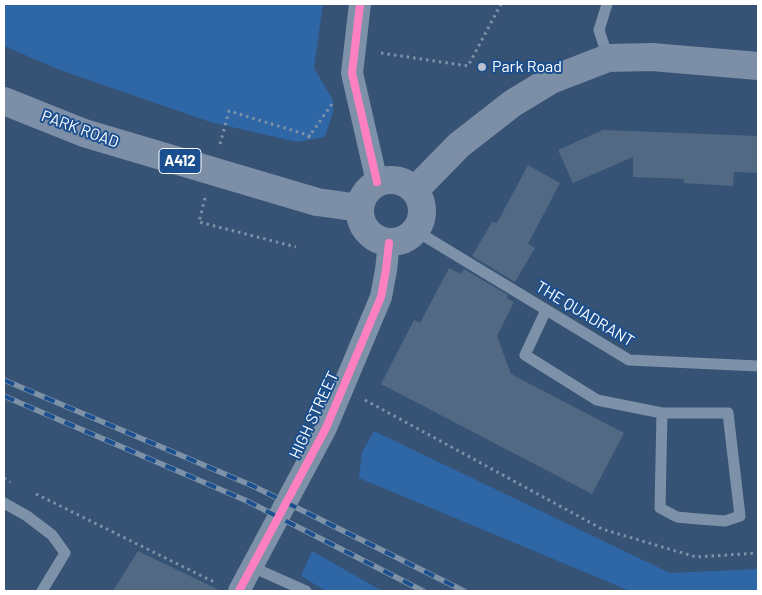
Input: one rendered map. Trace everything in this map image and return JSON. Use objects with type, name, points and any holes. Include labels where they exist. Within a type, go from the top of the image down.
[{"type":"main road","points":[[415,190],[459,146],[513,103],[552,80],[608,58],[652,57],[758,66]]},
{"type":"main road","name":"PARK ROAD","points":[[4,101],[84,133],[317,202],[360,208]]},
{"type":"main road","points":[[388,179],[408,184],[415,190],[421,200],[423,211],[416,231],[398,242],[388,243],[379,240],[364,227],[360,208],[366,193],[377,182],[388,179]]},
{"type":"street","points":[[360,4],[352,73],[377,182]]},
{"type":"street","name":"HIGH STREET","points":[[239,591],[326,428],[381,297],[388,243]]},
{"type":"lane","points":[[607,4],[599,30],[608,58]]},
{"type":"lane","name":"THE QUADRANT","points":[[416,231],[629,360],[757,366]]},
{"type":"lane","points":[[546,310],[525,355],[597,400],[662,413],[728,412],[740,516],[725,521],[698,520],[677,517],[660,508],[662,413]]},
{"type":"lane","points":[[4,503],[27,516],[52,535],[65,553],[42,591]]},
{"type":"lane","points":[[252,567],[306,591]]},
{"type":"path","points":[[352,73],[366,50],[468,66],[501,4]]},
{"type":"path","points":[[229,111],[311,136],[308,138]]},
{"type":"path","points":[[199,222],[296,247]]},
{"type":"path","points":[[343,387],[602,529],[696,557],[758,554]]},
{"type":"path","points":[[4,478],[12,483]]},
{"type":"path","points":[[30,492],[215,583]]},
{"type":"shaded area","points":[[4,4],[323,4],[314,68],[333,100],[333,112],[325,137],[297,142],[210,122],[60,70],[4,46]]},
{"type":"shaded area","points":[[374,431],[670,573],[758,569],[758,591],[630,591],[359,478],[362,452]]},
{"type":"shaded area","points":[[312,551],[382,591],[326,591],[301,576]]},
{"type":"building","points":[[603,130],[758,136],[758,173],[734,172],[733,186],[684,183],[684,179],[633,177],[633,157],[573,183],[558,150]]},
{"type":"building","points":[[528,165],[560,183],[528,244],[535,248],[515,282],[472,256],[492,222],[497,223]]},
{"type":"building","points":[[449,268],[461,274],[464,269],[508,295],[507,298],[514,302],[497,336],[511,374],[624,433],[592,494],[381,384],[414,320],[420,323]]},
{"type":"building","points":[[138,551],[221,591],[113,591]]},
{"type":"railway","points":[[4,380],[253,486],[464,591]]},
{"type":"railway","points":[[4,396],[247,501],[423,591]]},
{"type":"cycle path","points":[[360,4],[352,73],[377,182]]},
{"type":"cycle path","points":[[239,591],[326,428],[381,297],[389,243]]},
{"type":"place","name":"Park Road","points":[[482,67]]}]
